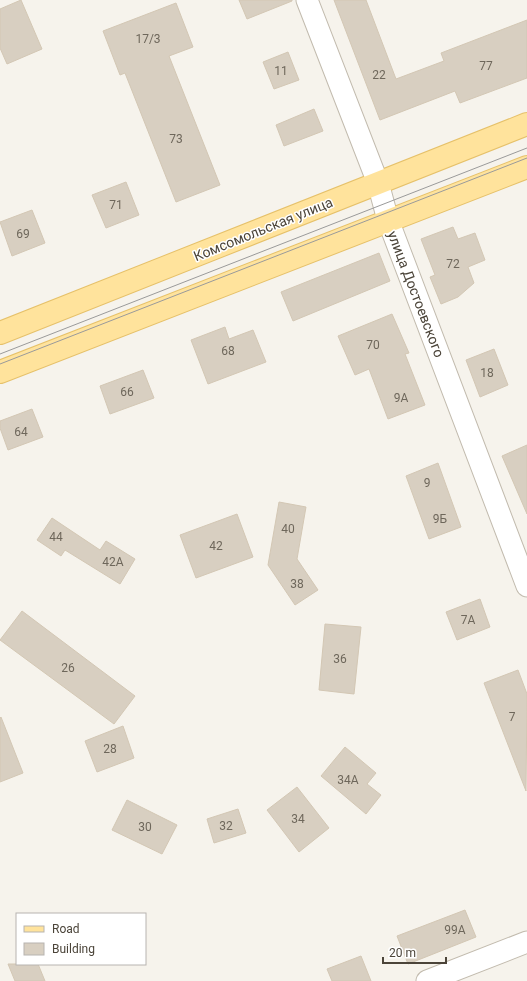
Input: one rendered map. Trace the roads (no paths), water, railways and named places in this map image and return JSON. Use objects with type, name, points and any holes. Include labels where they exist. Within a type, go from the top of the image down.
[{"type":"main road","name":"Комсомольская улица","points":[[0,333],[527,124]]},
{"type":"main road","points":[[0,372],[527,167]]},
{"type":"street","name":"улица Достоевского","points":[[307,0],[378,183],[388,220],[527,586]]},
{"type":"street","points":[[427,981],[527,942]]},
{"type":"tram line","points":[[0,354],[527,148]]},
{"type":"tram line","points":[[0,364],[527,158]]}]
